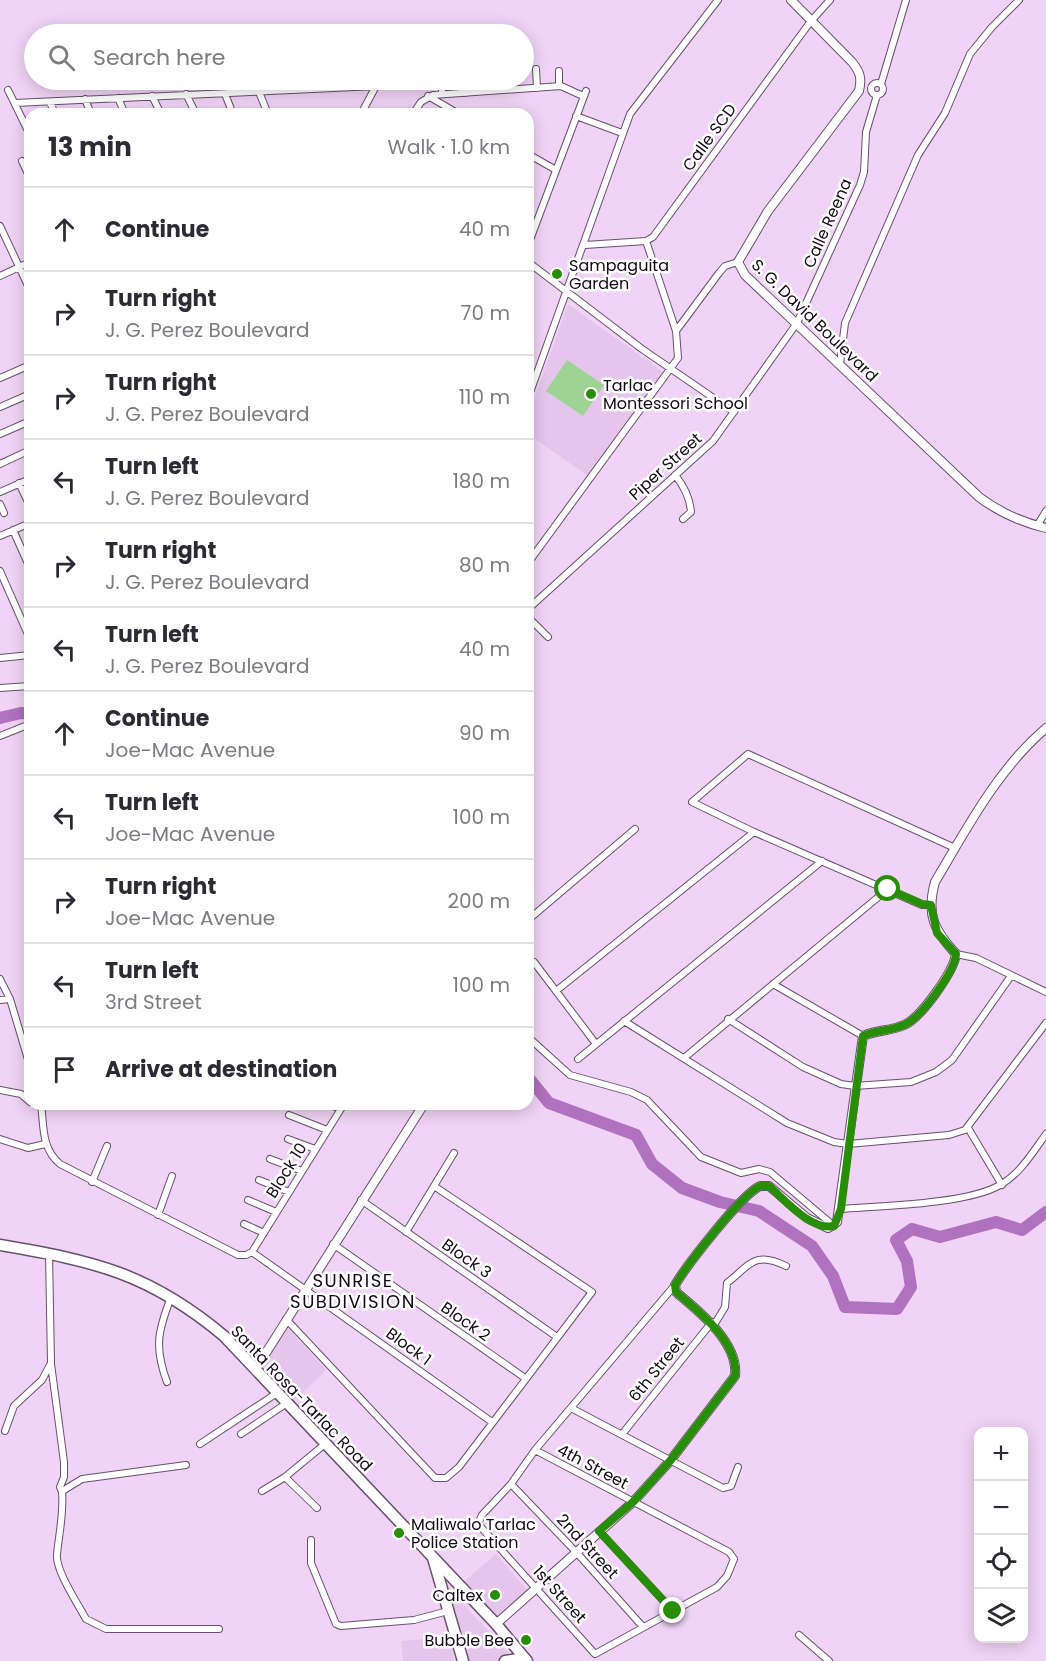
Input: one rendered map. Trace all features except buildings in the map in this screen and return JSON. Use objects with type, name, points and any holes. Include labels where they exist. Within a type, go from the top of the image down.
[{"type":"main road","name":"Santa Rosa-Tarlac Road","points":[[0,1245],[48,1253],[117,1271],[172,1297],[192,1310],[224,1336],[496,1624],[525,1659]]},
{"type":"main road","points":[[433,1558],[463,1661]]},
{"type":"main road","points":[[505,1661],[525,1659]]},
{"type":"street","points":[[534,381],[585,245],[630,114],[718,0]]},
{"type":"street","points":[[791,0],[852,62],[859,71],[860,84],[871,87]]},
{"type":"street","name":"Calle SCD","points":[[646,241],[653,237],[811,21],[831,0]]},
{"type":"street","points":[[871,87],[872,92],[876,95],[883,91],[881,84],[906,0]]},
{"type":"street","points":[[840,364],[845,323],[918,155],[945,113],[970,54],[992,27],[1019,0]]},
{"type":"street","points":[[536,69],[537,88]]},
{"type":"street","points":[[559,71],[559,86]]},
{"type":"street","points":[[871,87],[875,83],[881,84]]},
{"type":"street","name":"S. G. David Boulevard","points":[[860,84],[859,91],[768,211],[738,262],[745,275],[979,497],[996,511],[1046,528]]},
{"type":"street","points":[[534,88],[559,86],[584,93],[534,229]]},
{"type":"street","points":[[8,90],[24,122]]},
{"type":"street","points":[[15,103],[299,90]]},
{"type":"street","points":[[364,108],[374,90]]},
{"type":"street","points":[[417,108],[428,96],[501,90]]},
{"type":"street","points":[[260,92],[266,108]]},
{"type":"street","points":[[186,94],[193,108]]},
{"type":"street","points":[[225,94],[231,108]]},
{"type":"street","name":"Calle Reena","points":[[797,323],[860,185],[864,172],[866,132],[876,95]]},
{"type":"street","points":[[152,96],[157,108]]},
{"type":"street","points":[[428,96],[449,108]]},
{"type":"street","points":[[118,98],[122,108]]},
{"type":"street","points":[[84,99],[88,108]]},
{"type":"street","points":[[50,102],[52,108]]},
{"type":"street","points":[[576,116],[622,134]]},
{"type":"street","points":[[534,157],[556,170]]},
{"type":"street","points":[[22,161],[24,165]]},
{"type":"street","points":[[0,226],[24,276]]},
{"type":"street","points":[[534,555],[678,358],[676,331],[646,241],[585,245]]},
{"type":"street","points":[[676,331],[725,266],[738,262]]},
{"type":"street","points":[[0,276],[24,265]]},
{"type":"street","points":[[534,266],[734,412]]},
{"type":"street","name":"Piper Street","points":[[534,604],[713,441],[797,323]]},
{"type":"street","points":[[0,378],[24,367]]},
{"type":"street","points":[[0,406],[24,396]]},
{"type":"street","points":[[0,435],[24,424]]},
{"type":"street","points":[[0,464],[24,453]]},
{"type":"street","points":[[675,476],[683,485],[690,505],[691,512],[683,519]]},
{"type":"street","points":[[0,492],[24,481]]},
{"type":"street","points":[[19,483],[24,494]]},
{"type":"street","points":[[0,504],[4,513]]},
{"type":"street","points":[[1037,526],[1046,511]]},
{"type":"street","points":[[0,536],[24,525]]},
{"type":"street","points":[[13,530],[24,555]]},
{"type":"street","points":[[0,571],[24,625]]},
{"type":"street","points":[[534,623],[548,637]]},
{"type":"street","points":[[0,658],[24,656]]},
{"type":"street","points":[[0,688],[24,686]]},
{"type":"street","points":[[0,736],[24,726]]},
{"type":"street","points":[[1046,728],[1031,741],[992,790],[935,882],[931,905],[937,933],[956,954],[976,958],[1046,992]]},
{"type":"street","points":[[931,905],[922,904],[754,832],[692,802],[748,754],[955,849]]},
{"type":"street","points":[[534,915],[635,829]]},
{"type":"street","points":[[556,991],[754,832]]},
{"type":"street","points":[[578,1059],[822,861]]},
{"type":"street","points":[[684,1058],[728,1019],[888,889]]},
{"type":"street","points":[[863,1036],[874,1031],[905,1025],[914,1018],[953,966],[956,954]]},
{"type":"street","points":[[534,962],[596,1044]]},
{"type":"street","points":[[728,1019],[803,1067],[855,1086],[912,1082],[936,1072],[952,1060],[1011,976]]},
{"type":"street","points":[[0,978],[10,999],[24,1046]]},
{"type":"street","points":[[772,984],[863,1036]]},
{"type":"street","points":[[0,1000],[10,999]]},
{"type":"street","points":[[624,1021],[787,1123],[834,1142],[848,1144],[949,1135],[968,1128],[1046,1023]]},
{"type":"street","points":[[511,1484],[535,1450],[675,1285],[685,1268],[755,1189],[769,1186],[815,1224],[828,1228],[834,1226],[841,1209],[863,1036]]},
{"type":"street","points":[[534,1043],[570,1076],[631,1092],[647,1100],[701,1157],[741,1173],[759,1169],[770,1172],[834,1226]]},
{"type":"street","points":[[0,1090],[24,1096]]},
{"type":"street","points":[[42,1110],[45,1144],[53,1159],[60,1164],[238,1255],[246,1256],[252,1252]]},
{"type":"street","name":"Block 10","points":[[252,1252],[340,1110]]},
{"type":"street","points":[[255,1370],[420,1110]]},
{"type":"street","points":[[289,1115],[327,1130]]},
{"type":"street","points":[[968,1128],[1002,1185]]},
{"type":"street","points":[[841,1209],[976,1195],[1002,1185],[1020,1169],[1046,1134]]},
{"type":"street","points":[[0,1139],[28,1148],[45,1144]]},
{"type":"street","points":[[288,1139],[315,1149]]},
{"type":"street","points":[[93,1182],[107,1146]]},
{"type":"street","points":[[406,1232],[454,1153]]},
{"type":"street","points":[[270,1159],[303,1171]]},
{"type":"street","points":[[158,1215],[172,1176]]},
{"type":"street","points":[[259,1180],[289,1192]]},
{"type":"street","points":[[286,1319],[435,1478],[446,1479],[459,1467],[592,1292],[434,1186]]},
{"type":"street","points":[[248,1200],[276,1212]]},
{"type":"street","name":"Block 3","points":[[361,1200],[557,1337]]},
{"type":"street","points":[[244,1224],[264,1233]]},
{"type":"street","name":"Block 2","points":[[333,1244],[525,1378]]},
{"type":"street","name":"Block 1","points":[[252,1252],[492,1422]]},
{"type":"street","points":[[48,1253],[51,1363],[64,1462],[64,1477],[60,1487],[63,1503],[57,1554],[59,1568],[86,1619],[92,1624],[106,1629],[219,1629]]},
{"type":"street","name":"6th Street","points":[[622,1433],[725,1307],[727,1283],[747,1263],[774,1260],[786,1266]]},
{"type":"street","points":[[496,1624],[633,1502],[670,1461],[735,1376],[734,1360],[713,1324],[676,1292],[675,1285]]},
{"type":"street","points":[[167,1382],[157,1339],[159,1328],[172,1297]]},
{"type":"street","points":[[5,1431],[14,1406],[42,1380],[51,1363]]},
{"type":"street","points":[[200,1444],[277,1393]]},
{"type":"street","points":[[241,1434],[287,1403]]},
{"type":"street","points":[[571,1408],[723,1488],[731,1486],[738,1467]]},
{"type":"street","points":[[262,1491],[285,1477],[325,1444]]},
{"type":"street","name":"4th Street","points":[[535,1450],[734,1555],[727,1576],[717,1587],[673,1611]]},
{"type":"street","points":[[62,1492],[82,1479],[186,1465]]},
{"type":"street","points":[[285,1477],[317,1508]]},
{"type":"street","name":"1st Street","points":[[511,1484],[482,1515],[479,1526],[596,1654],[643,1627]]},
{"type":"street","name":"2nd Street","points":[[511,1484],[643,1627]]},
{"type":"street","points":[[599,1531],[673,1611],[643,1627]]},
{"type":"street","points":[[311,1540],[311,1563],[336,1624],[341,1626],[414,1620],[448,1611]]},
{"type":"street","points":[[799,1635],[829,1661]]},
{"type":"shaded area","name":"Tarlac Montessori School","points":[[568,304],[663,372],[588,476],[534,438],[534,400]]},
{"type":"shaded area","points":[[287,1327],[326,1370],[294,1401],[262,1365]]},
{"type":"shaded area","points":[[496,1554],[527,1590],[496,1616],[465,1581]]},
{"type":"shaded area","points":[[451,1591],[516,1661],[467,1661]]},
{"type":"shaded area","points":[[450,1637],[454,1661],[403,1661],[401,1641]]},
{"type":"green space","points":[[567,360],[604,385],[583,416],[546,391]]},
{"type":"waterway","points":[[0,718],[24,713]]},
{"type":"waterway","points":[[534,1084],[549,1103],[636,1135],[652,1164],[682,1188],[720,1202],[759,1211],[812,1246],[833,1276],[845,1307],[897,1309],[911,1287],[907,1261],[896,1240],[912,1229],[940,1237],[996,1222],[1022,1230],[1046,1212]]},
{"type":"place","name":"Sampaguita Garden","points":[[557,274]]},
{"type":"place","name":"Tarlac Montessori School","points":[[591,394]]},
{"type":"place","name":"Maliwalo Tarlac Police Station","points":[[399,1533]]},
{"type":"place","name":"Caltex","points":[[495,1595]]},
{"type":"place","name":"Bubble Bee","points":[[526,1640]]},
{"type":"district","name":"SUNRISE SUBDIVISION","points":[[353,1291]]},
{"type":"route","points":[[673,1611],[599,1531],[633,1502],[670,1461],[735,1376],[734,1360],[712,1322],[676,1292],[675,1285],[685,1268],[730,1215],[760,1186],[769,1186],[815,1224],[828,1228],[834,1226],[841,1209],[859,1048],[863,1036],[874,1031],[905,1025],[914,1018],[926,1006],[956,960],[956,954],[937,933],[931,905],[922,904],[888,889]]}]
